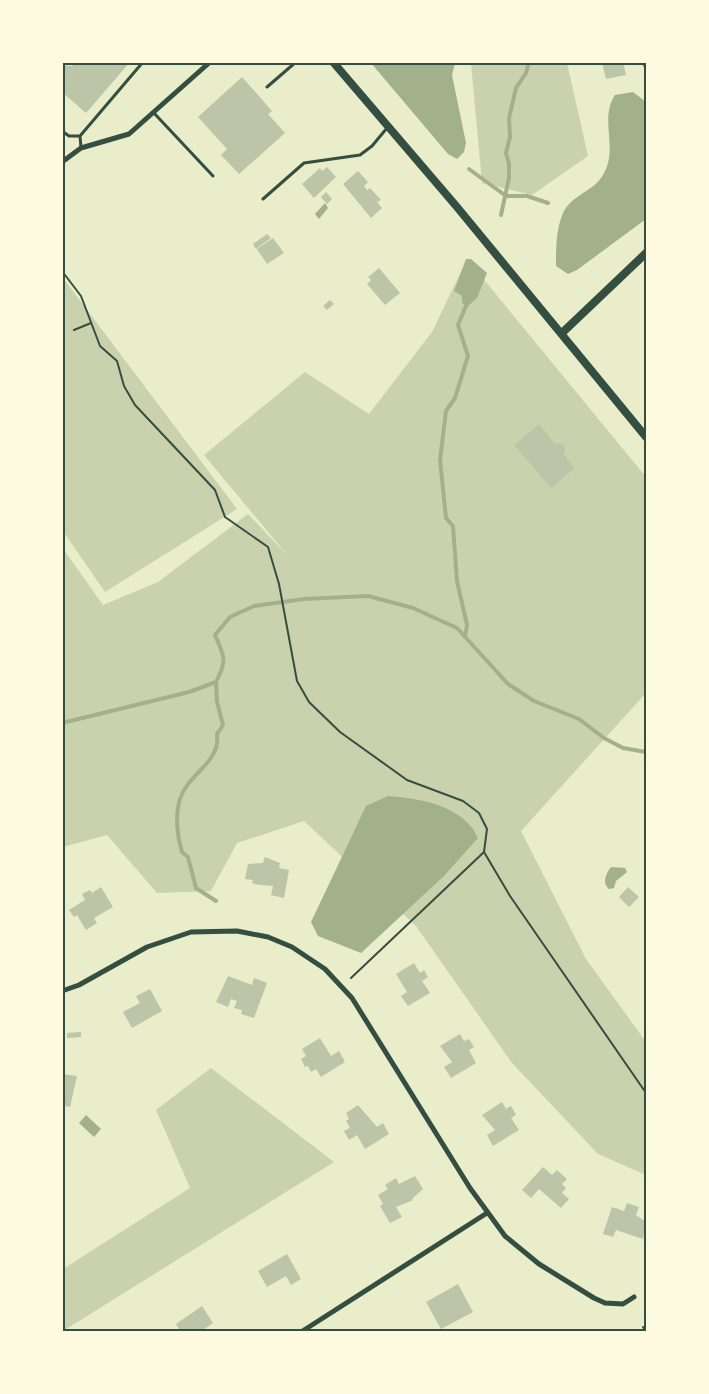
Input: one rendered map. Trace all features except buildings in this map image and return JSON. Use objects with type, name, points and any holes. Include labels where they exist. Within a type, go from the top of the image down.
[{"type":"street","points":[[62,162],[81,148],[129,134],[210,62]]},
{"type":"street","points":[[333,62],[390,126],[646,437]]},
{"type":"street","points":[[562,333],[646,253]]},
{"type":"street","points":[[62,991],[79,985],[132,954],[161,941],[191,932],[222,930],[252,933],[280,942],[304,953],[335,978],[364,1014],[487,1213],[505,1236],[527,1255],[594,1298],[605,1302],[623,1304],[634,1297]]},
{"type":"street","points":[[302,1332],[487,1213]]},
{"type":"lane","points":[[81,148],[80,136],[143,62]]},
{"type":"lane","points":[[267,87],[296,62]]},
{"type":"lane","points":[[153,112],[213,176]]},
{"type":"lane","points":[[263,199],[304,163],[360,155],[372,146],[390,126]]},
{"type":"lane","points":[[62,131],[69,136],[80,136]]},
{"type":"path","points":[[62,270],[81,296],[100,346],[116,361],[124,386],[135,405],[215,490],[224,517],[268,547],[279,584],[297,681],[309,702],[340,732],[407,780],[463,801],[479,813],[487,829],[484,852],[510,896],[646,1093]]},
{"type":"path","points":[[74,330],[91,323]]},
{"type":"path","points":[[351,978],[484,852]]},
{"type":"path","points":[[643,1327],[646,1332]]},
{"type":"shaded area","points":[[371,63],[455,63],[452,75],[466,143],[464,152],[457,159],[448,154]]},
{"type":"shaded area","points":[[471,63],[567,63],[588,156],[532,195],[482,183]]},
{"type":"shaded area","points":[[633,92],[646,102],[646,219],[577,270],[568,274],[556,266],[559,224],[565,209],[570,203],[602,177],[608,163],[610,146],[608,120],[611,103],[615,95]]},
{"type":"shaded area","points":[[325,203],[328,208],[319,219],[315,214]]},
{"type":"shaded area","points":[[466,259],[471,259],[487,273],[477,298],[468,306],[462,303],[462,296],[454,291]]},
{"type":"shaded area","points":[[467,259],[646,477],[646,693],[521,831],[586,959],[646,1042],[646,1175],[598,1154],[512,1063],[416,926],[304,821],[237,843],[211,891],[157,893],[107,835],[63,847],[62,547],[103,605],[158,582],[248,514],[288,556],[204,455],[305,372],[369,414],[432,332]]},
{"type":"shaded area","points":[[63,278],[237,509],[105,592],[63,531]]},
{"type":"shaded area","points":[[388,796],[427,802],[452,811],[463,818],[478,838],[444,876],[361,953],[318,936],[311,922],[366,806]]},
{"type":"shaded area","points":[[611,867],[625,868],[627,872],[616,881],[614,888],[609,889],[605,881]]},
{"type":"shaded area","points":[[211,1068],[334,1162],[63,1331],[63,1269],[190,1188],[156,1110]]},
{"type":"shaded area","points":[[86,1115],[101,1129],[94,1137],[79,1123]]},
{"type":"waterway","points":[[501,215],[509,178],[509,164],[506,153],[510,137],[509,118],[516,88],[526,73],[529,62]]},
{"type":"waterway","points":[[469,169],[506,196],[527,196],[548,203]]},
{"type":"waterway","points":[[465,637],[467,625],[457,581],[453,526],[446,518],[440,460],[446,411],[455,398],[468,356],[458,325],[468,301]]},
{"type":"waterway","points":[[62,723],[189,692],[216,682],[222,669],[223,654],[215,635],[230,617],[254,606],[304,599],[368,596],[413,608],[457,628],[508,684],[534,701],[579,719],[604,738],[623,748],[646,752]]},
{"type":"waterway","points":[[216,682],[217,702],[223,725],[217,734],[217,744],[214,753],[184,790],[178,805],[177,819],[180,846],[182,852],[188,857],[196,888],[216,901]]}]
